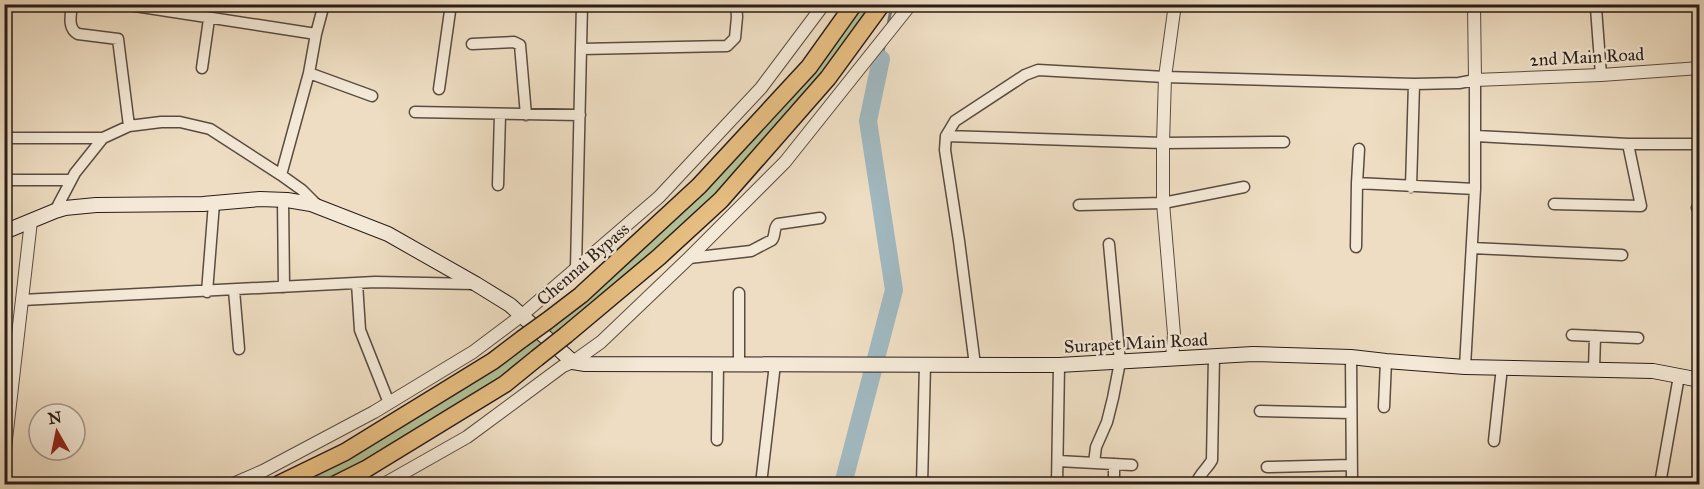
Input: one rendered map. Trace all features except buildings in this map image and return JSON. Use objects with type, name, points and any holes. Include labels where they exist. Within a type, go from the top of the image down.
[{"type":"highway","name":"Chennai Bypass","points":[[279,484],[345,452],[493,362],[580,295],[699,186],[809,67],[854,4]]},
{"type":"highway","points":[[336,484],[366,469],[505,384],[659,257],[721,200],[828,78],[882,4]]},
{"type":"main road","points":[[4,232],[65,208],[96,205],[214,203],[260,199],[311,204],[388,234],[476,284],[510,305],[571,360]]},
{"type":"main road","name":"Surapet Main Road","points":[[571,360],[585,363],[1059,365],[1252,354],[1351,357],[1465,367],[1653,371],[1700,380]]},
{"type":"street","points":[[72,4],[70,24],[74,31],[78,34],[118,39],[129,126]]},
{"type":"street","points":[[122,4],[316,34]]},
{"type":"street","points":[[281,175],[309,73],[324,4]]},
{"type":"street","points":[[439,89],[451,4]]},
{"type":"street","points":[[576,268],[582,4]]},
{"type":"street","points":[[581,49],[728,46],[735,38],[736,4]]},
{"type":"street","points":[[233,484],[263,471],[389,403],[525,319],[576,268],[659,196],[683,171],[761,88],[824,4]]},
{"type":"street","points":[[384,484],[467,437],[571,360],[601,342],[785,162],[911,4]]},
{"type":"street","points":[[1172,359],[1174,334],[1163,203],[1163,143],[1166,77],[1175,4]]},
{"type":"street","points":[[1463,4],[1485,4]]},
{"type":"street","points":[[1594,4],[1601,75]]},
{"type":"street","points":[[1465,367],[1475,189],[1474,5]]},
{"type":"street","points":[[202,68],[209,19]]},
{"type":"street","points":[[471,44],[514,42],[520,45],[526,115]]},
{"type":"street","name":"2nd Main Road","points":[[1475,80],[1700,68]]},
{"type":"street","points":[[975,365],[945,150],[946,136],[955,121],[1025,75],[1038,70],[1166,77],[1414,84],[1459,83],[1475,80]]},
{"type":"street","points":[[309,73],[372,96]]},
{"type":"street","points":[[1411,187],[1414,84]]},
{"type":"street","points":[[415,112],[580,115]]},
{"type":"street","points":[[498,185],[500,115]]},
{"type":"street","points":[[4,138],[103,138],[129,126],[180,122],[210,129],[302,190],[320,208]]},
{"type":"street","points":[[946,136],[1163,143],[1284,142]]},
{"type":"street","points":[[1476,136],[1628,144],[1700,144]]},
{"type":"street","points":[[55,211],[70,180],[103,138]]},
{"type":"street","points":[[1554,204],[1641,206],[1628,144]]},
{"type":"street","points":[[1356,247],[1359,149]]},
{"type":"street","points":[[4,180],[70,180]]},
{"type":"street","points":[[1357,183],[1475,189]]},
{"type":"street","points":[[1079,205],[1163,203],[1244,187]]},
{"type":"street","points":[[283,200],[284,287]]},
{"type":"street","points":[[207,292],[214,203]]},
{"type":"street","points":[[689,258],[751,251],[772,240],[778,224],[820,218]]},
{"type":"street","points":[[4,457],[31,221]]},
{"type":"street","points":[[1094,463],[1096,447],[1113,398],[1120,362],[1109,244]]},
{"type":"street","points":[[1472,249],[1622,255]]},
{"type":"street","points":[[22,300],[403,282],[476,284]]},
{"type":"street","points":[[357,284],[360,330],[389,403]]},
{"type":"street","points":[[234,290],[239,349]]},
{"type":"street","points":[[739,293],[740,364]]},
{"type":"street","points":[[1572,335],[1638,338]]},
{"type":"street","points":[[1594,336],[1594,369]]},
{"type":"street","points":[[1196,484],[1200,474],[1212,460],[1214,356]]},
{"type":"street","points":[[1351,357],[1352,484]]},
{"type":"street","points":[[1384,407],[1386,361]]},
{"type":"street","points":[[717,440],[718,364]]},
{"type":"street","points":[[761,484],[775,364]]},
{"type":"street","points":[[922,484],[924,365]]},
{"type":"street","points":[[1057,484],[1059,365]]},
{"type":"street","points":[[1494,441],[1502,367]]},
{"type":"street","points":[[1660,484],[1679,376]]},
{"type":"street","points":[[1260,411],[1351,413]]},
{"type":"street","points":[[1058,461],[1132,465]]},
{"type":"street","points":[[1114,464],[1114,484]]},
{"type":"street","points":[[1267,466],[1352,465]]},
{"type":"green space","points":[[860,5],[876,5],[843,49],[723,190],[645,265],[535,354],[426,427],[322,484],[289,484],[606,282]]},
{"type":"waterway","points":[[888,25],[892,4]]},
{"type":"waterway","points":[[881,59],[884,47]]},
{"type":"waterway","points":[[843,484],[894,290],[868,121],[881,59]]}]
